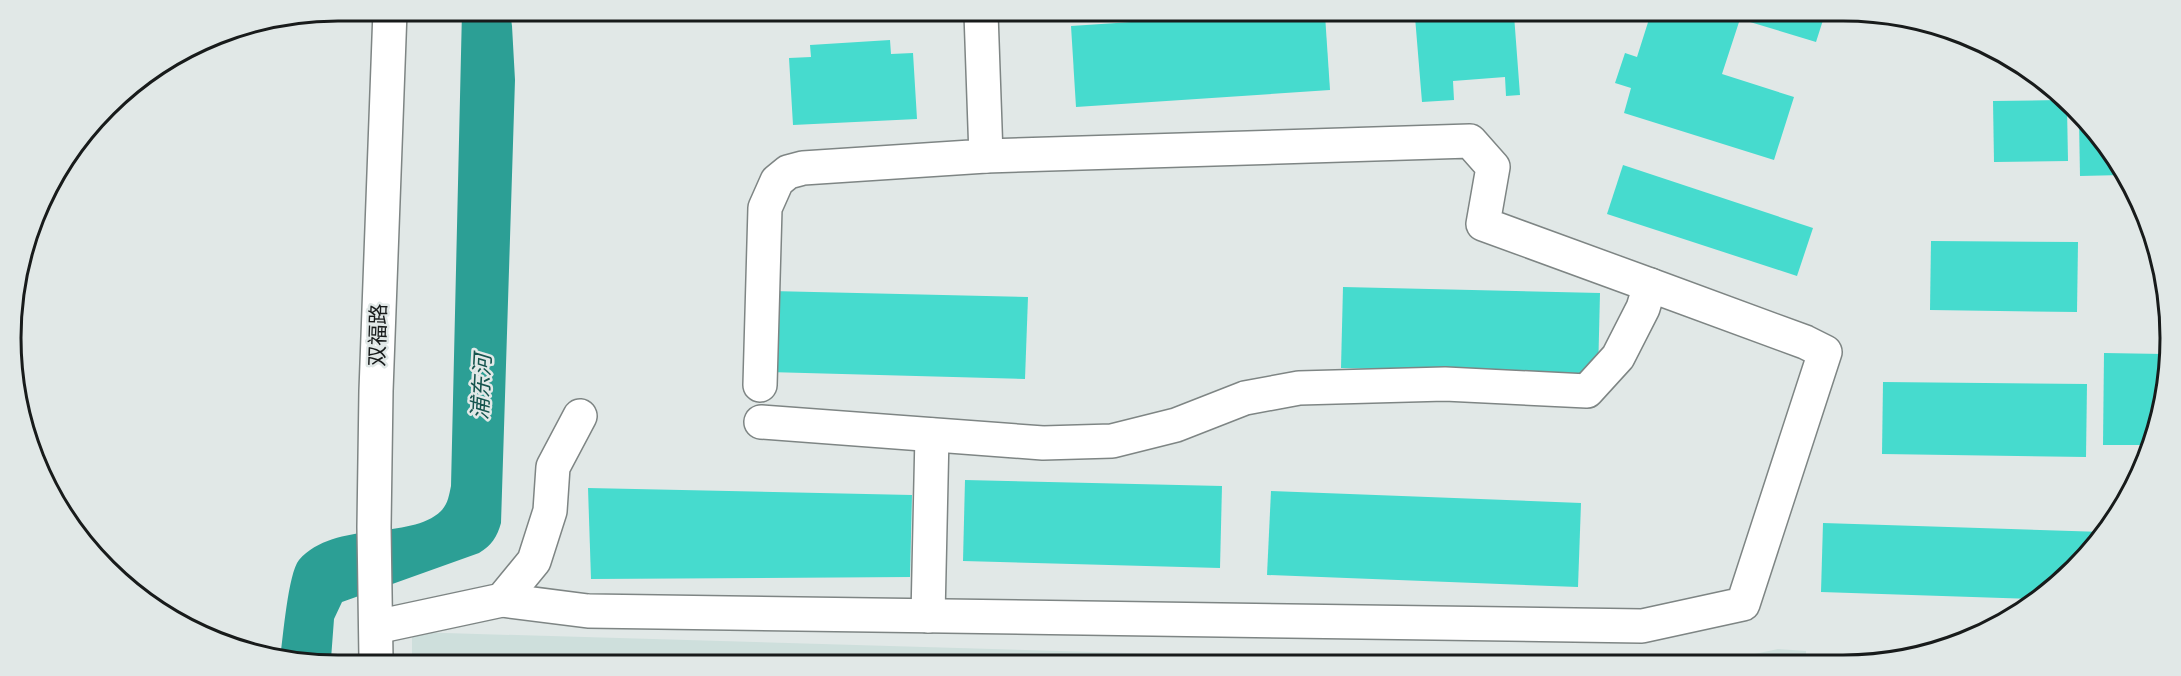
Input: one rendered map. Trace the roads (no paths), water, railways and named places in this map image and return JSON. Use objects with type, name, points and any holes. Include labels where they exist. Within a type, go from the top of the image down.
[{"type":"street","name":"双福路","points":[[376,655],[374,527],[376,391],[390,21]]},
{"type":"street","points":[[981,21],[986,156]]},
{"type":"street","points":[[376,615],[502,600],[588,611],[1642,626],[1743,604],[1825,352],[1805,342],[1483,224],[1493,167],[1470,141],[986,156],[803,168],[788,172],[777,181],[765,208],[760,385]]},
{"type":"street","points":[[760,422],[1043,444],[1112,441],[1176,425],[1245,398],[1299,388],[1445,384],[1587,391],[1618,357],[1643,308],[1650,285]]},
{"type":"street","points":[[502,600],[534,561],[550,511],[553,467],[580,416]]},
{"type":"street","points":[[928,616],[932,435]]},
{"type":"water","name":"浦东河","points":[[462,21],[511,21],[515,80],[501,523],[498,532],[487,547],[479,553],[342,602],[334,619],[331,655],[281,650],[289,592],[299,560],[314,547],[332,539],[411,526],[428,520],[441,511],[449,496]]}]
